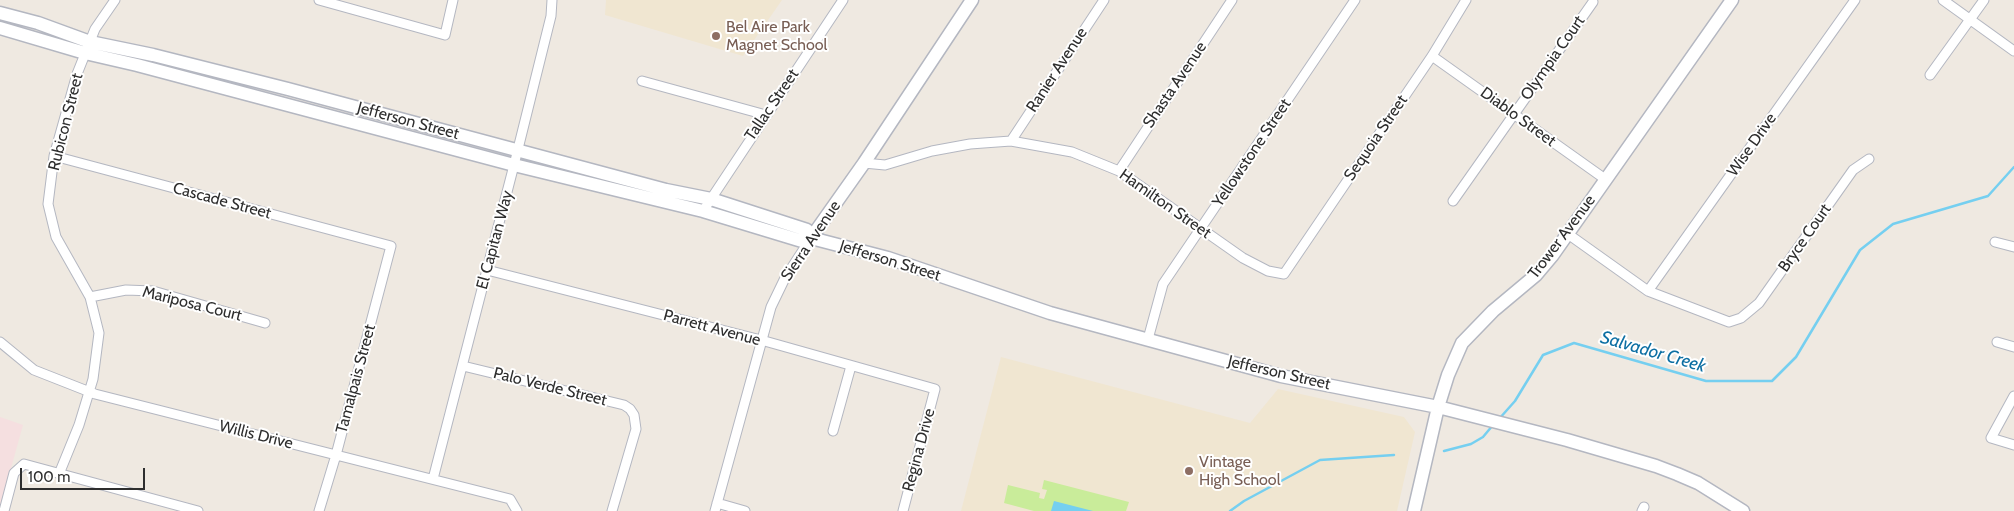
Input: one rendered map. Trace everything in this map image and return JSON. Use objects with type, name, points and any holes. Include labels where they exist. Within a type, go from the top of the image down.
[{"type":"main road","name":"Sierra Avenue","points":[[811,238],[864,163],[972,0]]},
{"type":"main road","name":"Trower Avenue","points":[[1414,511],[1438,407],[1448,375],[1462,343],[1493,311],[1536,275],[1568,234],[1732,0]]},
{"type":"main road","name":"Jefferson Street","points":[[0,13],[38,23],[88,47],[137,65],[514,165],[703,211],[802,241],[811,238],[888,258],[1050,313],[1280,376],[1489,419],[1656,466],[1698,483],[1743,511]]},
{"type":"main road","name":"Jefferson Street","points":[[0,28],[88,47],[182,62],[666,190],[711,199],[807,230],[811,238]]},
{"type":"street","name":"Rubicon Street","points":[[59,474],[79,425],[93,378],[99,333],[90,297],[56,237],[48,204],[54,156],[77,74],[96,29],[115,0]]},
{"type":"street","points":[[319,0],[445,36],[453,0]]},
{"type":"street","name":"El Capitan Way","points":[[433,479],[518,150],[551,16],[552,0]]},
{"type":"street","name":"Tallac Street","points":[[703,211],[843,0]]},
{"type":"street","name":"Ranier Avenue","points":[[1011,141],[1104,0]]},
{"type":"street","name":"Shasta Avenue","points":[[1119,171],[1232,0]]},
{"type":"street","name":"Sequoia Street","points":[[1284,274],[1432,56],[1466,0]]},
{"type":"street","name":"Wise Drive","points":[[1648,291],[1855,0]]},
{"type":"street","points":[[1943,0],[2014,51]]},
{"type":"street","points":[[1930,76],[1984,0]]},
{"type":"street","name":"Yellowstone Street","points":[[1148,339],[1163,284],[1350,1]]},
{"type":"street","name":"Olympia Court","points":[[1453,201],[1593,2]]},
{"type":"street","name":"Diablo Street","points":[[1432,56],[1605,179]]},
{"type":"street","points":[[642,81],[766,114]]},
{"type":"street","name":"Hamilton Street","points":[[864,163],[885,166],[932,151],[970,144],[1011,141],[1072,152],[1119,171],[1243,258],[1268,271],[1284,274]]},
{"type":"street","name":"Cascade Street","points":[[54,156],[390,246]]},
{"type":"street","name":"Bryce Court","points":[[1648,291],[1729,322],[1741,318],[1759,303],[1853,170],[1868,159]]},
{"type":"street","points":[[1568,234],[1648,291]]},
{"type":"street","name":"Sierra Avenue","points":[[716,507],[771,307],[778,291],[811,238]]},
{"type":"street","points":[[1995,242],[2014,247]]},
{"type":"street","name":"Tamalpais Street","points":[[319,511],[336,455],[390,246]]},
{"type":"street","name":"Parrett Avenue","points":[[487,270],[761,340],[935,389]]},
{"type":"street","name":"Mariposa Court","points":[[90,297],[126,290],[153,291],[264,323]]},
{"type":"street","name":"Willis Drive","points":[[0,342],[34,370],[89,392],[510,499],[517,511]]},
{"type":"street","points":[[1996,342],[2014,347]]},
{"type":"street","name":"Palo Verde Street","points":[[463,366],[630,409],[634,415],[636,428],[612,511]]},
{"type":"street","points":[[832,430],[851,366]]},
{"type":"street","name":"Regina Drive","points":[[903,511],[935,389]]},
{"type":"street","points":[[2014,396],[1991,438],[2014,445]]},
{"type":"street","points":[[4,511],[14,473],[24,464],[193,511]]},
{"type":"street","points":[[716,507],[745,511]]},
{"type":"shaded area","name":"Bel Aire Park Magnet School","points":[[606,0],[782,0],[743,56],[605,15]]},
{"type":"shaded area","name":"Vintage High School","points":[[1001,357],[1250,423],[1278,389],[1404,417],[1415,432],[1397,511],[961,511]]},
{"type":"shaded area","points":[[0,417],[23,425],[0,508]]},
{"type":"green space","points":[[1044,480],[1129,502],[1126,511],[1034,511],[1004,503],[1008,485],[1040,493],[1039,498],[1044,499],[1047,490],[1042,489]]},
{"type":"water","points":[[1054,501],[1093,511],[1051,511]]},
{"type":"waterway","name":"Salvador Creek","points":[[1499,419],[1515,401],[1543,355],[1574,343],[1706,381],[1772,381],[1796,357],[1860,250],[1893,224],[1988,196],[2014,167]]},
{"type":"waterway","name":"Salvador Creek","points":[[1444,451],[1471,444],[1483,437],[1493,425]]},
{"type":"waterway","name":"Salvador Creek","points":[[1230,511],[1244,501],[1320,460],[1394,455]]},
{"type":"place","name":"Bel Aire Park Magnet School","points":[[716,36]]},
{"type":"place","name":"Vintage High School","points":[[1189,471]]}]
